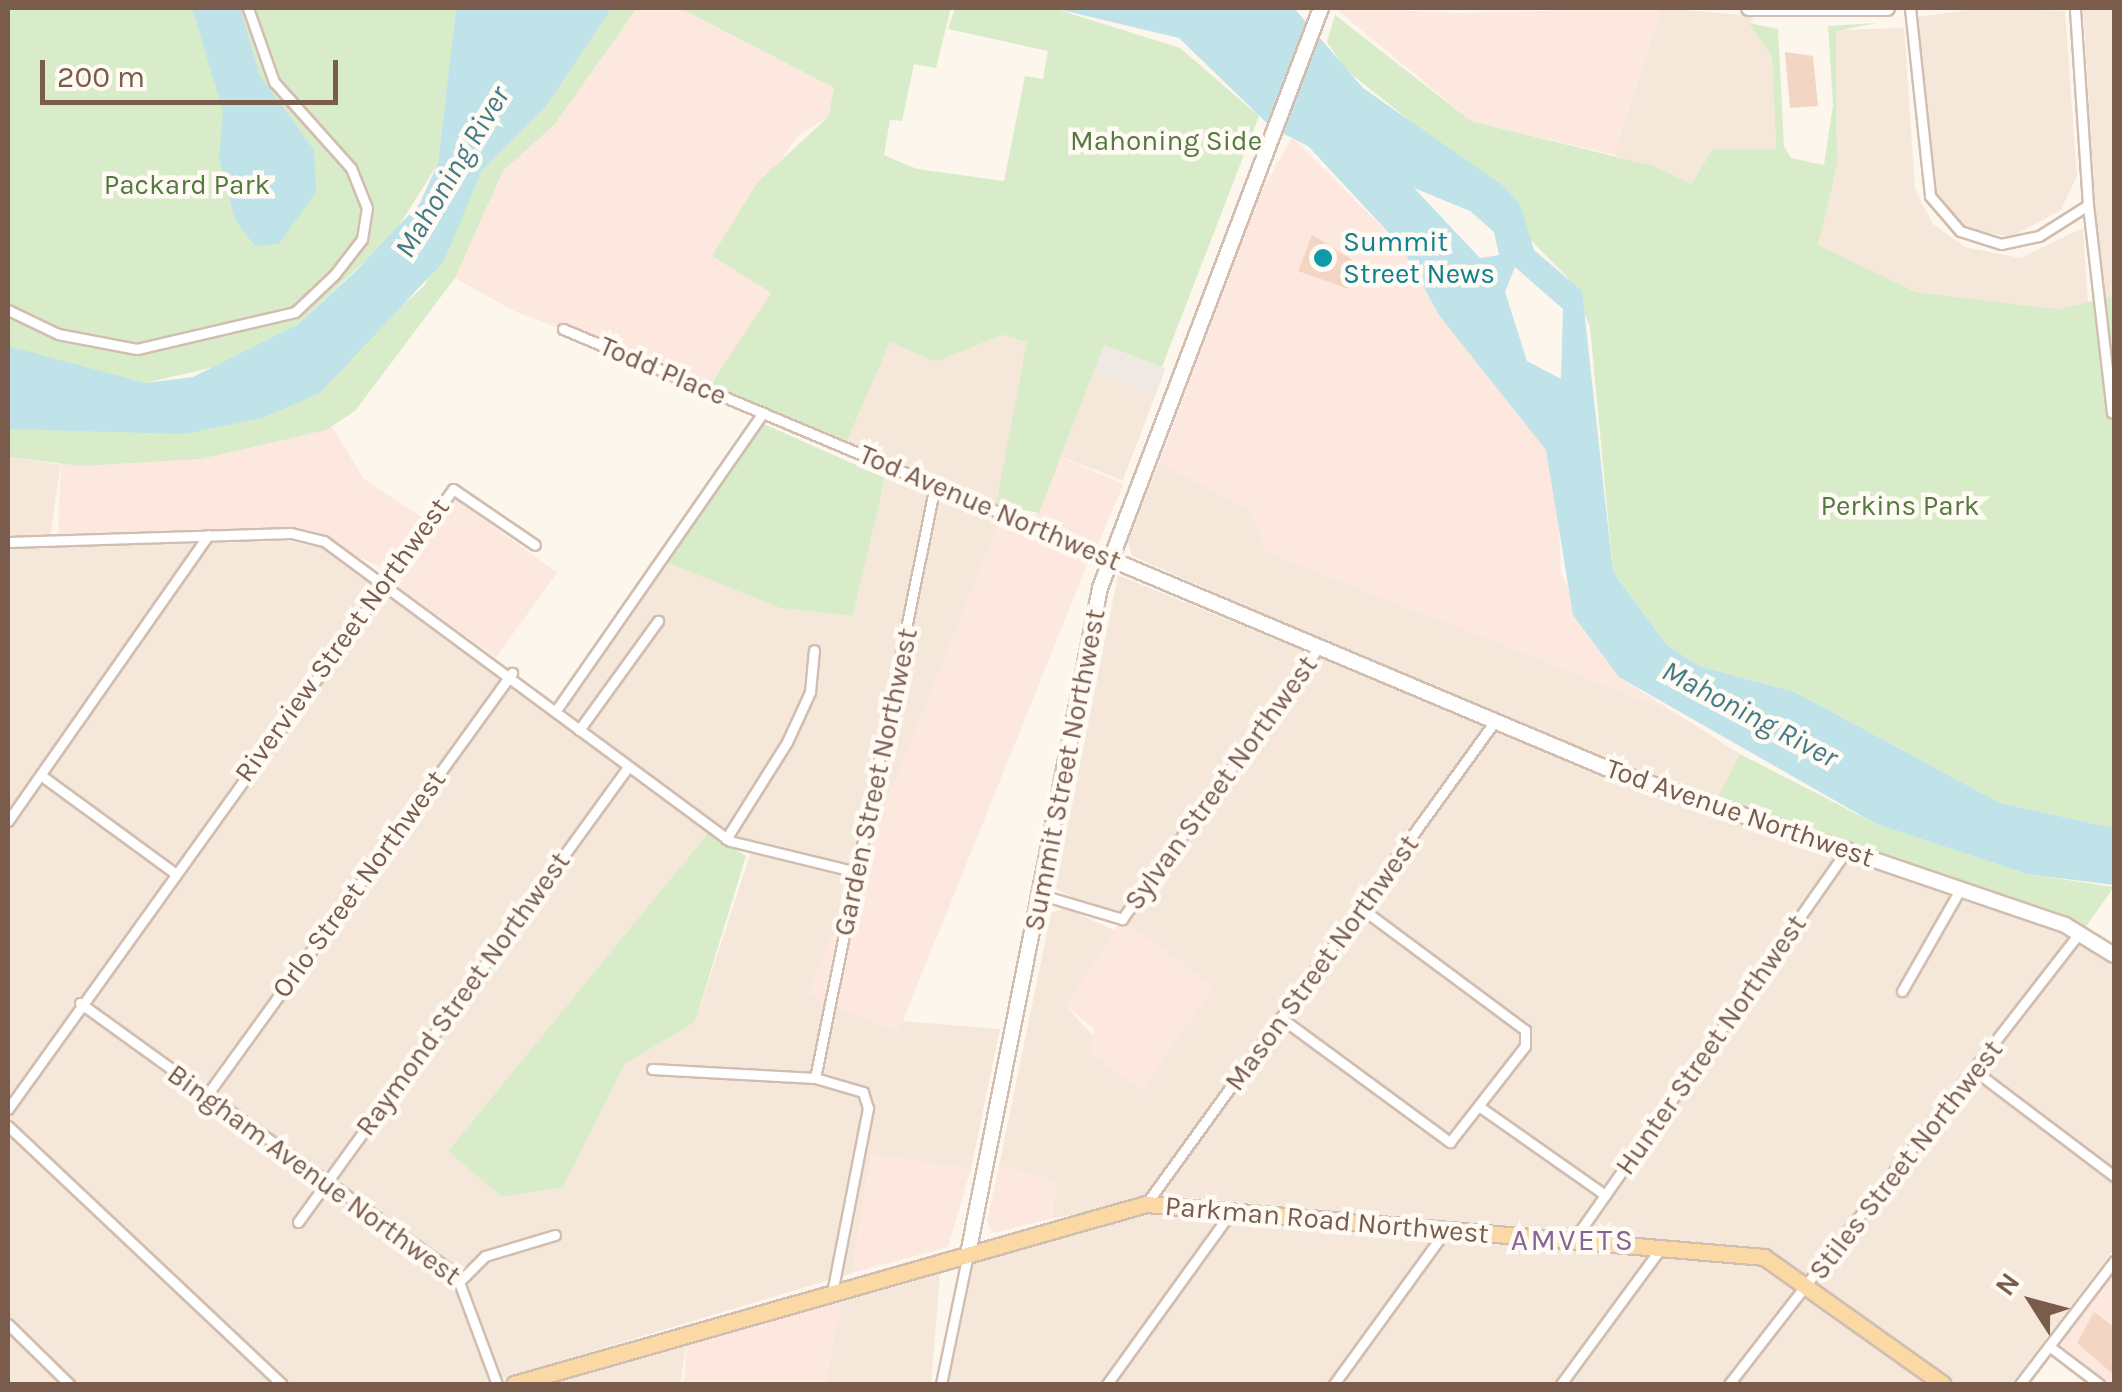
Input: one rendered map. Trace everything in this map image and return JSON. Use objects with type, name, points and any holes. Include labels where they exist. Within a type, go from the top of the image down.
[{"type":"main road","name":"Summit Street Northwest","points":[[968,1254],[1110,559],[1321,8]]},
{"type":"main road","points":[[1749,8],[1888,8]]},
{"type":"main road","name":"Tod Avenue Northwest","points":[[1110,559],[1647,784],[1961,888],[2080,932],[2114,955]]},
{"type":"main road","name":"Parkman Road Northwest","points":[[514,1384],[1146,1204],[1764,1258],[1811,1284],[1943,1384]]},
{"type":"street","points":[[8,310],[58,334],[136,349],[295,312],[335,274],[362,239],[367,208],[351,168],[274,82],[248,8]]},
{"type":"street","points":[[1910,8],[1923,175],[1944,217],[1970,236],[2011,244],[2088,206]]},
{"type":"street","points":[[2074,8],[2088,206],[2112,413]]},
{"type":"street","name":"Todd Place","points":[[564,329],[763,413]]},
{"type":"street","points":[[557,709],[763,413]]},
{"type":"street","name":"Tod Avenue Northwest","points":[[763,413],[1110,559]]},
{"type":"street","name":"Garden Street Northwest","points":[[815,1078],[935,485]]},
{"type":"street","name":"Riverview Street Northwest","points":[[80,1003],[452,489],[534,545]]},
{"type":"street","points":[[8,821],[208,536]]},
{"type":"street","points":[[8,542],[314,537],[512,672],[580,730],[726,839],[857,872]]},
{"type":"street","points":[[580,730],[658,620]]},
{"type":"street","name":"Sylvan Street Northwest","points":[[1042,895],[1122,920],[1319,647]]},
{"type":"street","points":[[726,839],[788,742],[810,692],[814,650]]},
{"type":"street","name":"Orlo Street Northwest","points":[[206,1095],[512,672]]},
{"type":"street","name":"Mason Street Northwest","points":[[1146,1204],[1495,721]]},
{"type":"street","name":"Raymond Street Northwest","points":[[298,1222],[628,767]]},
{"type":"street","points":[[42,776],[174,872]]},
{"type":"street","name":"Hunter Street Northwest","points":[[1573,1241],[1848,848]]},
{"type":"street","points":[[1902,991],[1961,888]]},
{"type":"street","points":[[1281,1018],[1445,1142],[1480,1106],[1528,1033],[1362,908]]},
{"type":"street","name":"Stiles Street Northwest","points":[[1729,1384],[1811,1284],[2080,932]]},
{"type":"street","points":[[8,1109],[80,1003]]},
{"type":"street","name":"Bingham Avenue Northwest","points":[[80,1003],[462,1278],[496,1384]]},
{"type":"street","points":[[652,1069],[815,1078],[865,1096],[832,1294]]},
{"type":"street","points":[[1975,1070],[2114,1176]]},
{"type":"street","points":[[1480,1106],[1605,1195]]},
{"type":"street","points":[[8,1126],[282,1384]]},
{"type":"street","points":[[1107,1384],[1232,1211]]},
{"type":"street","points":[[1334,1384],[1446,1230]]},
{"type":"street","points":[[462,1278],[484,1256],[554,1235]]},
{"type":"street","points":[[1561,1384],[1660,1249]]},
{"type":"street","name":"Summit Street Northwest","points":[[941,1384],[968,1254]]},
{"type":"street","points":[[2020,1384],[2114,1261]]},
{"type":"street","points":[[8,1324],[69,1384]]},
{"type":"street","points":[[2050,1346],[2099,1384]]},
{"type":"shaded area","points":[[637,8],[680,8],[834,88],[828,117],[798,136],[713,256],[771,293],[711,384],[516,312],[455,278],[503,171],[555,124]]},
{"type":"shaded area","points":[[1335,8],[1460,13],[1661,8],[1614,155],[1471,121]]},
{"type":"shaded area","points":[[1661,8],[1755,16],[1750,23],[1772,57],[1776,149],[1713,149],[1691,184],[1614,155]]},
{"type":"shaded area","points":[[1982,8],[2065,11],[2077,176],[2061,210],[2011,237],[1968,229],[1931,188],[1918,17]]},
{"type":"shaded area","points":[[2083,8],[2114,8],[2114,296],[2101,300]]},
{"type":"shaded area","points":[[1904,28],[1915,189],[1933,224],[1965,247],[2020,258],[2083,228],[2088,302],[2058,309],[1916,292],[1818,245],[1837,167],[1836,30]]},
{"type":"shaded area","points":[[1292,137],[1401,246],[1439,315],[1523,411],[1546,450],[1558,503],[1561,574],[1619,677],[1674,712],[1267,552],[1249,509],[1159,462],[1260,194]]},
{"type":"shaded area","points":[[1002,335],[1028,342],[996,504],[847,441],[890,342],[936,362]]},
{"type":"shaded area","points":[[1104,345],[1166,369],[1156,395],[1094,371]]},
{"type":"shaded area","points":[[1094,371],[1156,395],[1123,481],[1061,457]]},
{"type":"shaded area","points":[[332,427],[364,479],[423,518],[383,568],[291,527],[58,536],[61,464],[201,459]]},
{"type":"shaded area","points":[[8,457],[60,464],[50,541],[8,535]]},
{"type":"shaded area","points":[[1060,457],[1124,484],[1097,547],[1033,521]]},
{"type":"shaded area","points":[[1159,462],[1249,509],[1267,552],[1674,712],[1740,754],[1717,798],[1534,732],[1132,556],[1128,542]]},
{"type":"shaded area","points":[[885,478],[998,524],[900,1021],[1000,1029],[971,1169],[871,1155],[852,1273],[484,1384],[8,1384],[8,548],[288,541],[321,548],[708,833],[449,1150],[502,1197],[563,1187],[625,1064],[695,1022],[754,843],[718,829],[566,713],[574,693],[665,562],[780,608],[853,616]]},
{"type":"shaded area","points":[[453,497],[557,573],[496,658],[391,582]]},
{"type":"shaded area","points":[[998,524],[1089,561],[899,1032],[808,995]]},
{"type":"shaded area","points":[[1118,575],[1643,789],[2051,925],[2114,963],[2114,1249],[2011,1384],[1953,1384],[1765,1250],[1181,1197],[1053,1218],[1055,1181],[999,1166],[1051,913],[1066,908],[1118,932],[1066,1006],[1141,1089],[1213,988],[1108,913],[1055,889]]},
{"type":"shaded area","points":[[1122,919],[1214,987],[1142,1090],[1089,1053],[1094,1029],[1066,1006]]},
{"type":"shaded area","points":[[871,1155],[971,1169],[948,1247],[852,1273]]},
{"type":"shaded area","points":[[999,1166],[1055,1181],[1053,1218],[993,1233],[987,1221]]},
{"type":"shaded area","points":[[1146,1204],[1764,1257],[1943,1384],[941,1384],[968,1254]]},
{"type":"shaded area","points":[[2114,1267],[2114,1384],[2109,1384],[2058,1343]]},
{"type":"shaded area","points":[[940,1274],[931,1384],[825,1384],[841,1302]]},
{"type":"shaded area","points":[[841,1302],[825,1384],[684,1384],[687,1342]]},
{"type":"shaded area","points":[[687,1342],[680,1384],[539,1384]]},
{"type":"green space","name":"Packard Park","points":[[8,8],[456,8],[438,163],[394,234],[297,325],[232,363],[145,383],[55,365],[8,346]]},
{"type":"green space","points":[[612,8],[637,8],[555,124],[503,171],[455,278],[355,411],[326,430],[201,459],[81,466],[8,457],[8,429],[376,329],[424,286],[481,172],[545,108]]},
{"type":"green space","name":"Mahoning Side","points":[[680,8],[951,8],[936,68],[914,64],[902,121],[890,120],[884,155],[917,169],[1004,181],[1025,76],[1043,79],[1048,51],[948,29],[955,8],[1053,8],[1180,48],[1259,116],[1162,367],[1104,345],[1039,513],[996,504],[1027,342],[1002,335],[936,362],[890,342],[847,441],[711,384],[771,293],[712,256],[757,183],[828,117],[834,88]]},
{"type":"green space","name":"Perkins Park","points":[[1335,15],[1471,121],[1653,166],[1691,184],[1713,149],[1776,149],[1772,57],[1749,23],[1778,29],[1784,146],[1791,158],[1824,165],[1833,105],[1828,26],[1877,23],[1836,31],[1837,167],[1818,245],[1916,292],[2058,309],[2114,296],[2114,828],[2000,803],[1795,692],[1699,666],[1667,645],[1613,572],[1590,327],[1569,279],[1428,135],[1346,70],[1327,42]]},
{"type":"green space","points":[[764,424],[885,478],[853,616],[780,608],[660,560]]},
{"type":"green space","points":[[1740,754],[1876,824],[2027,874],[2114,887],[2085,928],[1717,798]]},
{"type":"green space","points":[[708,833],[746,856],[695,1022],[625,1064],[563,1187],[502,1197],[448,1151]]},
{"type":"water","points":[[192,8],[240,8],[260,76],[314,150],[316,192],[279,244],[255,246],[235,220],[219,158],[223,111]]},
{"type":"water","name":"Mahoning River","points":[[456,8],[612,8],[545,108],[481,172],[444,261],[320,393],[262,418],[184,434],[8,429],[8,346],[145,383],[193,377],[297,325],[356,271],[420,203],[438,163]]},
{"type":"water","name":"Mahoning River","points":[[1053,8],[1294,8],[1363,88],[1502,185],[1520,204],[1534,250],[1582,291],[1613,572],[1667,645],[1699,666],[1795,692],[2000,803],[2114,828],[2114,885],[2027,874],[1876,824],[1619,677],[1573,615],[1546,450],[1439,315],[1401,246],[1308,146],[1272,128],[1179,38]],"holes":[[[1414,188],[1470,211],[1494,232],[1499,255],[1480,258]],[[1515,267],[1563,309],[1561,379],[1527,361],[1505,292]]]},
{"type":"building","points":[[1785,52],[1813,56],[1818,106],[1790,108]]},
{"type":"building","name":"Summit Street News","points":[[1312,235],[1359,264],[1349,289],[1298,271]]},
{"type":"building","points":[[2094,1312],[2114,1327],[2114,1375],[2077,1343]]},
{"type":"place","name":"Summit Street News","points":[[1323,258]]},
{"type":"district","name":"AMVETS","points":[[1573,1240]]}]
